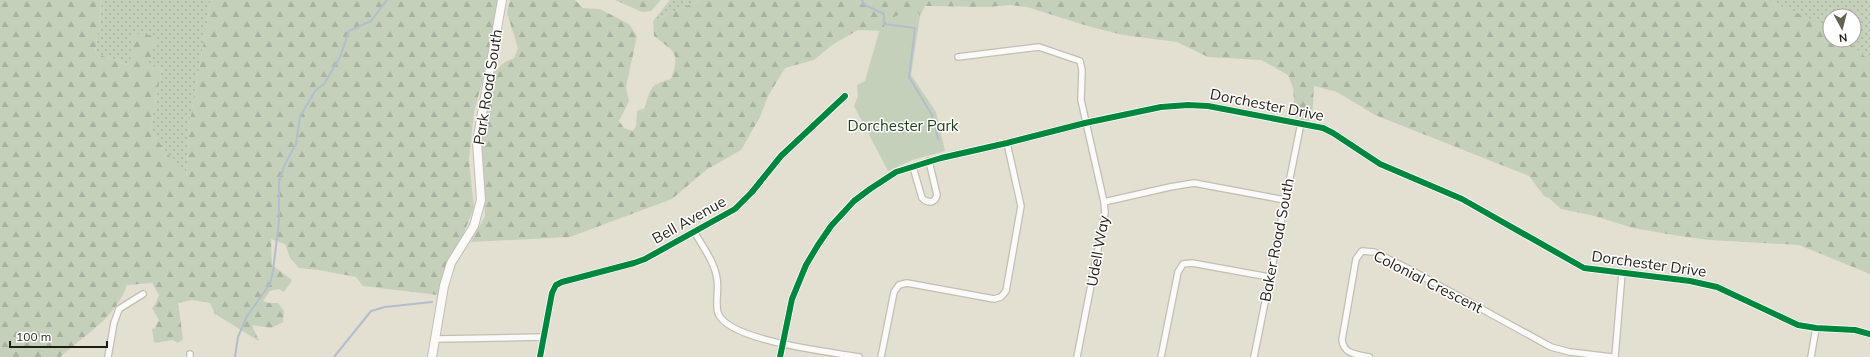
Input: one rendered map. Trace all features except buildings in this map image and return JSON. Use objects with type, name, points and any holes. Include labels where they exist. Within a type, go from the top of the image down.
[{"type":"main road","name":"Park Road South","points":[[432,357],[444,286],[451,263],[474,226],[481,200],[477,142],[502,0]]},
{"type":"street","name":"Udell Way","points":[[958,57],[1039,47],[1080,61],[1082,70],[1080,94],[1104,202],[1105,213],[1077,357]]},
{"type":"street","name":"Bell Avenue","points":[[544,337],[552,293],[556,285],[562,282],[634,263],[725,216],[742,203],[781,156],[845,96]]},
{"type":"street","name":"Dorchester Drive","points":[[780,357],[792,299],[806,265],[830,226],[854,201],[896,172],[930,161],[1007,143],[1085,122],[1161,106],[1188,104],[1208,106],[1301,123],[1333,133],[1380,164],[1462,199],[1578,265],[1594,270],[1642,274],[1703,284],[1717,288],[1798,325],[1816,328],[1855,330],[1870,334]]},
{"type":"street","name":"Baker Road South","points":[[1254,357],[1301,123]]},
{"type":"street","points":[[881,357],[894,292],[899,285],[907,283],[994,299],[1001,297],[1006,291],[1021,206],[1007,143]]},
{"type":"street","points":[[912,166],[922,198],[925,201],[931,202],[937,195],[930,161]]},
{"type":"street","points":[[1104,202],[1194,183],[1285,200]]},
{"type":"street","points":[[695,232],[716,275],[718,311],[721,318],[752,336],[782,344],[859,357]]},
{"type":"street","name":"Colonial Crescent","points":[[1369,357],[1347,352],[1343,347],[1342,340],[1356,259],[1362,251],[1374,252],[1409,269],[1551,348],[1612,357]]},
{"type":"street","points":[[1161,357],[1178,272],[1183,264],[1192,263],[1269,277]]},
{"type":"street","points":[[1616,357],[1622,273]]},
{"type":"street","points":[[108,357],[114,322],[119,309],[143,294]]},
{"type":"street","points":[[1811,357],[1816,328]]},
{"type":"street","points":[[436,339],[544,337],[540,357]]},
{"type":"green space","points":[[0,0],[102,0],[95,53],[130,66],[132,33],[158,36],[148,65],[162,68],[150,130],[186,178],[190,121],[211,0],[498,0],[483,79],[474,112],[469,160],[474,208],[438,295],[363,286],[356,277],[299,268],[290,258],[285,244],[271,239],[272,265],[292,280],[284,292],[279,289],[270,291],[263,301],[278,303],[284,311],[283,322],[271,328],[252,325],[259,341],[215,314],[210,303],[192,300],[178,303],[183,339],[178,343],[173,340],[154,343],[152,329],[155,328],[159,320],[152,308],[159,295],[152,283],[127,285],[116,306],[108,316],[60,357],[0,357]]},
{"type":"green space","points":[[102,0],[211,0],[190,121],[186,179],[150,130],[162,68],[130,66],[95,53]]},
{"type":"green space","points":[[510,0],[575,0],[583,8],[600,9],[629,24],[637,36],[626,87],[629,101],[619,121],[624,128],[633,131],[636,126],[637,111],[645,108],[652,88],[659,83],[671,79],[674,70],[674,53],[654,36],[653,21],[700,0],[1766,0],[1822,24],[1822,48],[1855,48],[1870,61],[1870,274],[1799,245],[1709,240],[1673,235],[1633,228],[1595,216],[1561,209],[1549,198],[1544,196],[1529,176],[1375,115],[1337,92],[1314,86],[1312,120],[1304,122],[1295,116],[1293,88],[1288,75],[1261,60],[1208,57],[1177,42],[1123,35],[1091,27],[1027,7],[1010,5],[988,7],[925,6],[920,16],[883,31],[858,30],[832,45],[814,60],[785,68],[768,96],[760,117],[741,150],[706,170],[672,199],[570,237],[471,242],[485,216],[484,176],[480,147],[494,72],[505,62],[514,58],[518,48],[507,13]]},
{"type":"green space","points":[[615,0],[661,0],[651,11],[642,12]]},
{"type":"green space","points":[[670,0],[700,0],[653,21]]},
{"type":"green space","points":[[1766,0],[1870,0],[1870,61],[1855,48],[1862,48],[1862,8],[1822,8],[1822,24]]},
{"type":"green space","name":"Dorchester Park","points":[[915,7],[920,16],[911,75],[936,112],[945,151],[912,160],[888,171],[854,106],[858,96],[857,85],[865,81],[879,32],[890,19]]},
{"type":"waterway","points":[[235,357],[238,337],[247,316],[270,284],[279,221],[279,181],[285,164],[296,144],[300,117],[315,91],[324,84],[340,57],[349,31],[371,21],[387,0]]},
{"type":"waterway","points":[[862,0],[863,4],[884,14],[884,24],[915,28],[909,77],[920,95]]},
{"type":"waterway","points":[[921,97],[932,115],[938,139]]},
{"type":"waterway","points":[[334,357],[371,311],[385,307],[432,302]]},
{"type":"cycle path","points":[[540,357],[552,293],[556,285],[645,259],[735,209],[752,192],[781,156],[845,96]]},
{"type":"cycle path","points":[[780,357],[792,299],[806,265],[818,245],[831,226],[854,201],[896,172],[941,158],[1085,123],[1161,107],[1188,105],[1208,106],[1323,128],[1380,164],[1462,199],[1584,268],[1690,281],[1717,287],[1798,325],[1816,328],[1855,330],[1870,334]]}]
